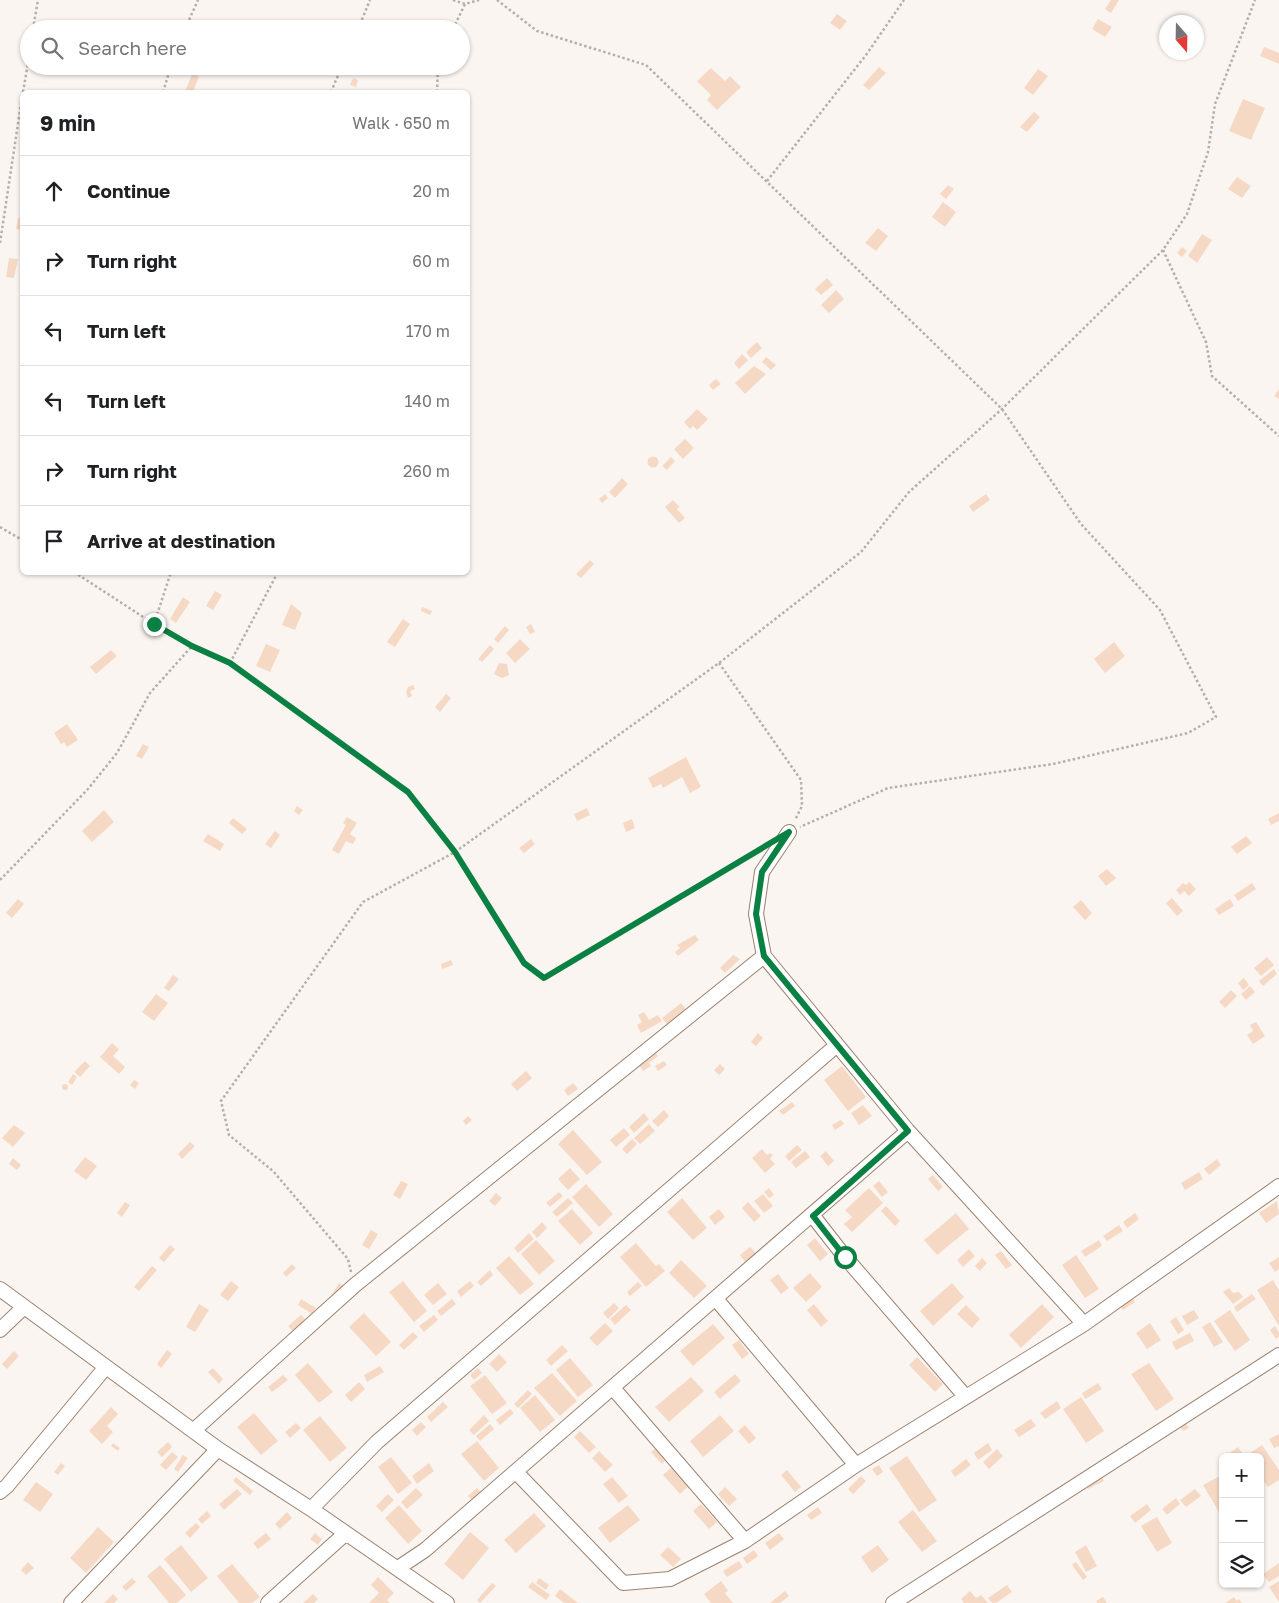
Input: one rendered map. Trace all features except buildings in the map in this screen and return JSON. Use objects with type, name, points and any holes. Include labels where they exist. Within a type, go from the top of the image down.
[{"type":"street","points":[[789,832],[762,872],[756,914],[764,956],[908,1131],[1084,1324]]},
{"type":"street","points":[[193,1431],[355,1285],[764,956]]},
{"type":"street","points":[[311,1509],[378,1442],[837,1045]]},
{"type":"street","points":[[398,1568],[425,1550],[813,1216],[908,1131]]},
{"type":"street","points":[[516,1472],[623,1583],[670,1579],[745,1541],[856,1465],[1084,1324],[1279,1186]]},
{"type":"street","points":[[813,1216],[845,1257],[965,1396]]},
{"type":"street","points":[[0,1289],[105,1368],[218,1449],[311,1509],[447,1603]]},
{"type":"street","points":[[716,1299],[856,1465]]},
{"type":"street","points":[[0,1330],[24,1307]]},
{"type":"street","points":[[893,1603],[1279,1355]]},
{"type":"street","points":[[0,1492],[105,1368]]},
{"type":"street","points":[[613,1388],[745,1541]]},
{"type":"street","points":[[71,1603],[218,1449]]},
{"type":"street","points":[[268,1603],[346,1533]]},
{"type":"path","points":[[35,20],[38,0]]},
{"type":"path","points":[[189,20],[198,0]]},
{"type":"path","points":[[362,20],[370,0]]},
{"type":"path","points":[[453,0],[465,4],[479,0]]},
{"type":"path","points":[[497,0],[537,31],[646,65],[1002,409],[1081,524],[1160,610],[1216,717],[1188,733],[1053,764],[888,788],[789,832]]},
{"type":"path","points":[[767,181],[866,55],[904,0]]},
{"type":"path","points":[[355,1285],[348,1259],[273,1171],[229,1135],[220,1101],[363,902],[455,852],[720,664],[862,552],[909,492],[1002,409],[1163,250],[1187,214],[1208,152],[1215,104],[1255,0]]},
{"type":"path","points":[[457,20],[465,4]]},
{"type":"path","points":[[23,90],[26,75]]},
{"type":"path","points":[[164,90],[168,75]]},
{"type":"path","points":[[332,90],[338,75]]},
{"type":"path","points":[[437,90],[438,75]]},
{"type":"path","points":[[0,243],[20,111]]},
{"type":"path","points":[[1163,250],[1206,342],[1212,376],[1279,436]]},
{"type":"path","points":[[0,527],[20,539]]},
{"type":"path","points":[[79,575],[154,624],[192,646],[230,663],[408,792],[455,852],[524,963],[544,978],[764,848]]},
{"type":"path","points":[[154,624],[170,575]]},
{"type":"path","points":[[230,663],[276,575]]},
{"type":"path","points":[[0,880],[88,789],[117,753],[150,693],[192,646]]},
{"type":"path","points":[[720,664],[801,780],[802,806],[789,832]]},
{"type":"route","points":[[154,624],[192,646],[230,663],[408,792],[455,852],[524,963],[544,978],[789,832],[762,872],[756,914],[764,956],[908,1131],[813,1216],[845,1257]]}]
